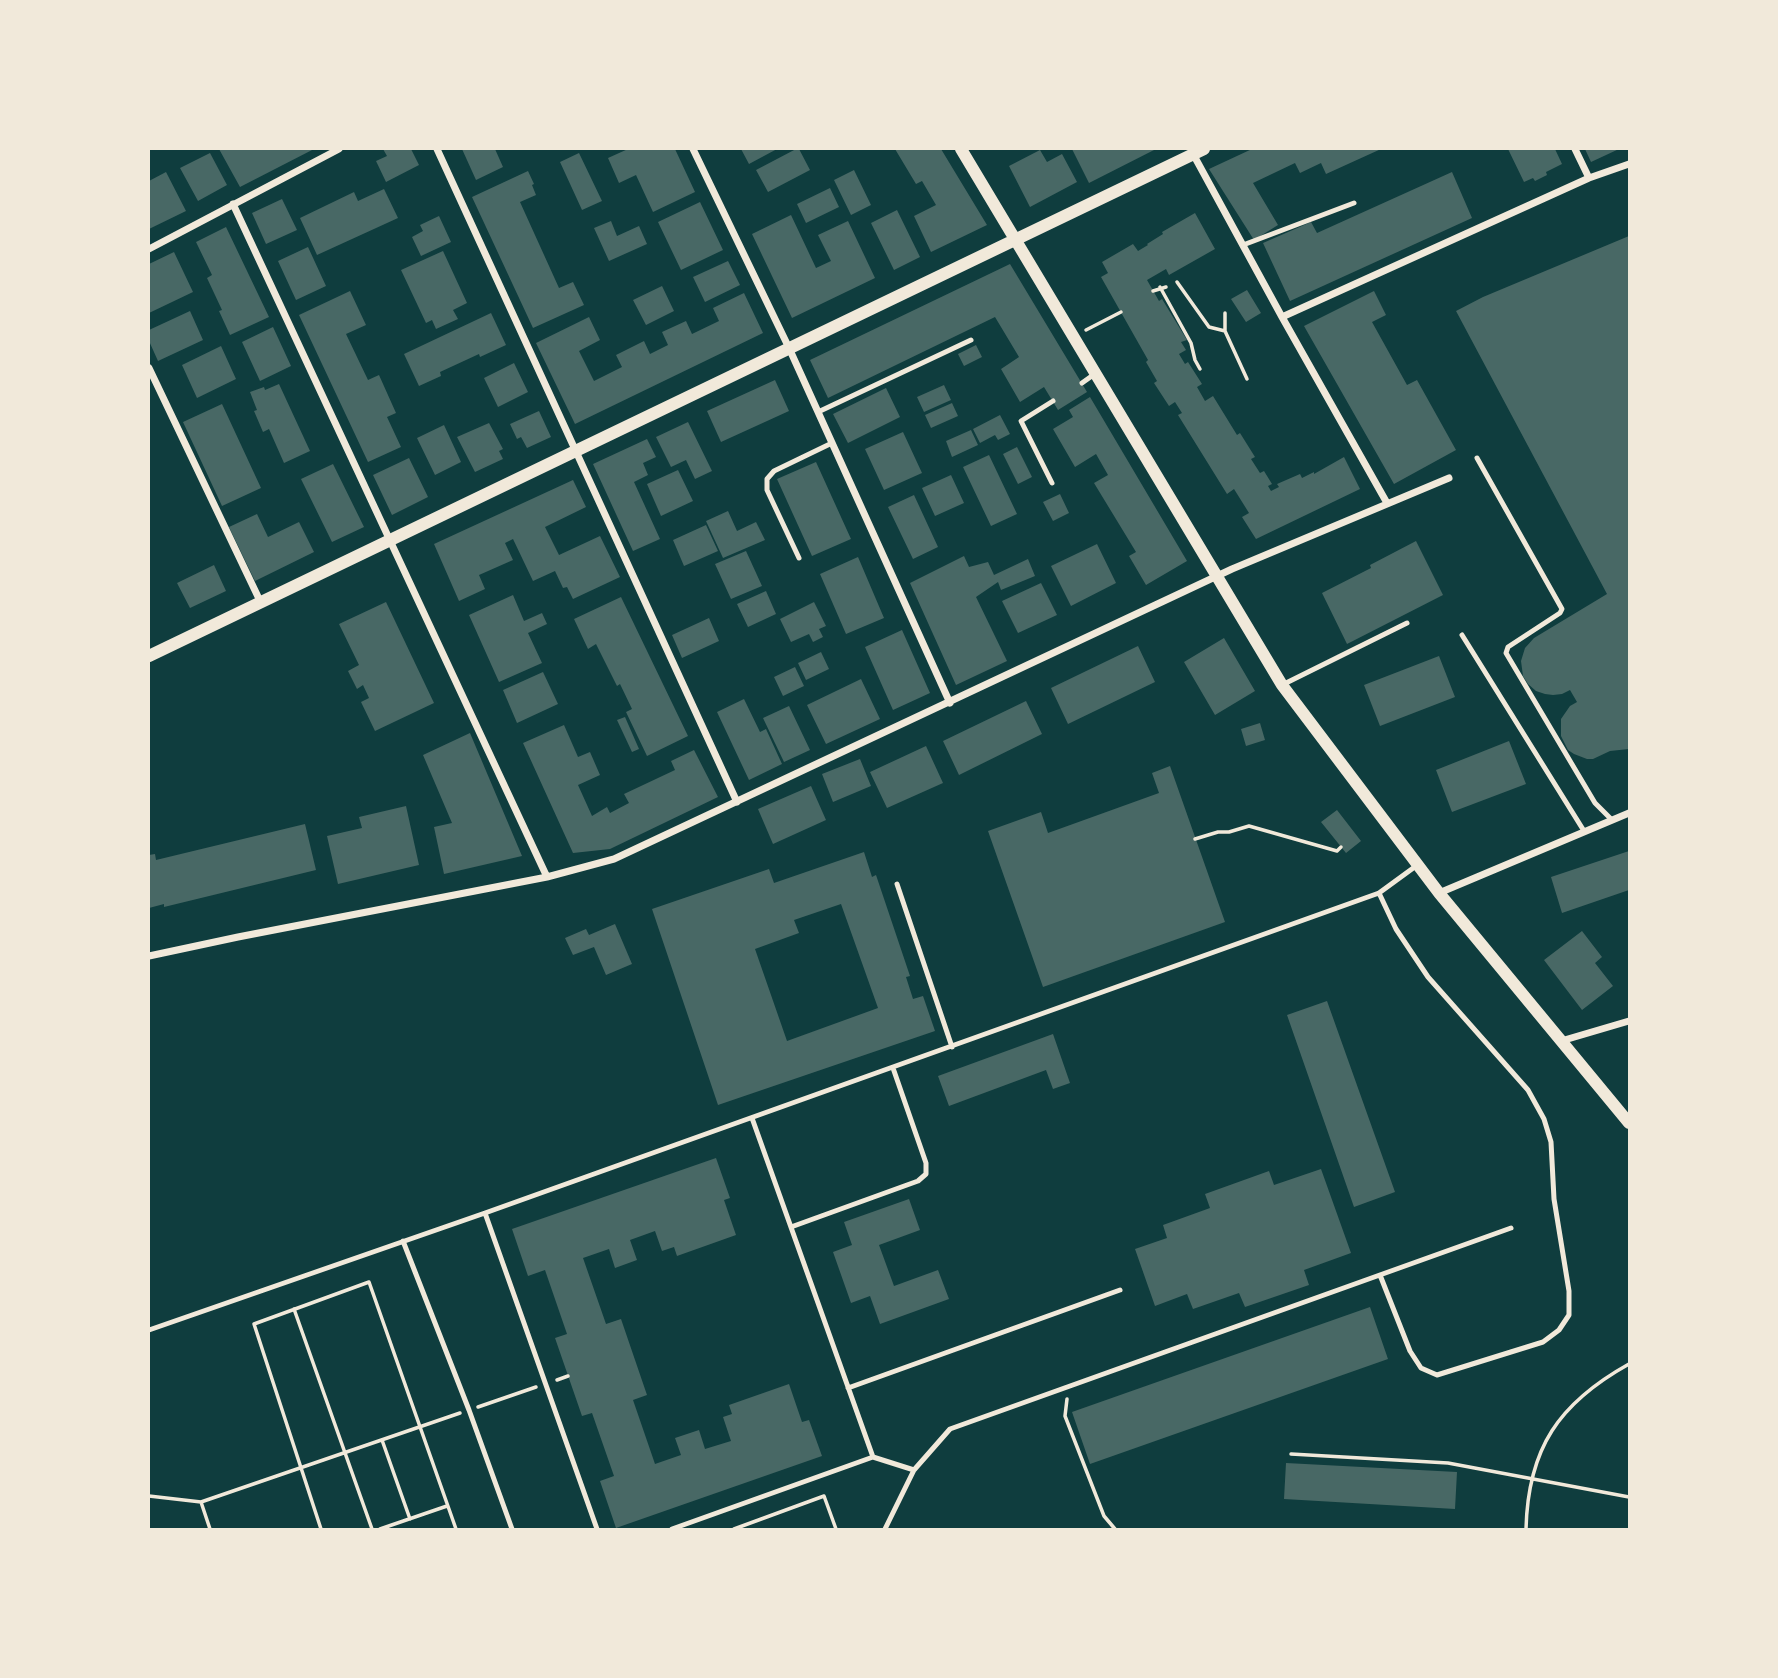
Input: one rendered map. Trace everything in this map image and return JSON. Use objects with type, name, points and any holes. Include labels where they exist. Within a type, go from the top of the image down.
[{"type":"street","points":[[149,249],[339,149]]},
{"type":"street","points":[[437,149],[737,802]]},
{"type":"street","points":[[694,149],[789,348],[950,702]]},
{"type":"street","points":[[961,149],[1282,685],[1440,892],[1629,1123]]},
{"type":"street","points":[[1575,149],[1589,178]]},
{"type":"street","points":[[149,656],[1196,150],[1243,245],[1387,503]]},
{"type":"street","points":[[1282,317],[1589,178],[1629,164]]},
{"type":"street","points":[[233,204],[547,877]]},
{"type":"street","points":[[149,368],[261,603]]},
{"type":"street","points":[[149,956],[547,877],[614,859],[1217,576],[1449,478]]},
{"type":"street","points":[[1440,892],[1629,813]]},
{"type":"street","points":[[1561,1041],[1629,1021]]},
{"type":"lane","points":[[1243,245],[1354,203]]},
{"type":"lane","points":[[818,412],[971,340]]},
{"type":"lane","points":[[1082,383],[1096,373]]},
{"type":"lane","points":[[1052,483],[1021,421],[1053,401]]},
{"type":"lane","points":[[799,558],[767,489],[767,479],[774,471],[832,443]]},
{"type":"lane","points":[[1477,458],[1562,609],[1560,613],[1508,647],[1506,653],[1595,803],[1612,820]]},
{"type":"lane","points":[[1282,685],[1407,623]]},
{"type":"lane","points":[[1462,635],[1584,831]]},
{"type":"lane","points":[[149,1330],[1378,894],[1418,864]]},
{"type":"lane","points":[[897,884],[952,1047]]},
{"type":"lane","points":[[1378,894],[1396,929],[1428,977],[1528,1090],[1544,1119],[1551,1142],[1555,1199],[1569,1291],[1569,1315],[1559,1330],[1543,1342],[1437,1375],[1421,1368],[1410,1350],[1380,1275]]},
{"type":"lane","points":[[791,1227],[918,1181],[926,1174],[926,1163],[893,1068]]},
{"type":"lane","points":[[752,1118],[873,1457]]},
{"type":"lane","points":[[485,1213],[597,1529]]},
{"type":"lane","points":[[886,1529],[914,1470],[950,1429],[1511,1228]]},
{"type":"lane","points":[[402,1241],[469,1410],[512,1529]]},
{"type":"lane","points":[[848,1388],[1119,1290]]},
{"type":"lane","points":[[672,1529],[873,1457],[914,1470]]},
{"type":"path","points":[[1177,282],[1209,327],[1225,331]]},
{"type":"path","points":[[1153,291],[1163,287],[1191,343],[1200,369]]},
{"type":"path","points":[[1086,330],[1121,312]]},
{"type":"path","points":[[1226,313],[1225,331],[1247,379]]},
{"type":"path","points":[[1195,839],[1249,826],[1337,851],[1341,847]]},
{"type":"path","points":[[321,1529],[254,1324],[369,1282],[457,1529]]},
{"type":"path","points":[[294,1309],[372,1529]]},
{"type":"path","points":[[1526,1529],[1531,1478],[1556,1422],[1580,1397],[1629,1364]]},
{"type":"path","points":[[149,1496],[201,1502],[546,1384]]},
{"type":"path","points":[[1068,1387],[1065,1416],[1104,1516],[1115,1529]]},
{"type":"path","points":[[382,1440],[410,1519]]},
{"type":"path","points":[[1291,1454],[1448,1463],[1629,1497]]},
{"type":"path","points":[[734,1529],[824,1496],[836,1529]]},
{"type":"path","points":[[201,1502],[210,1529]]},
{"type":"path","points":[[380,1529],[448,1506]]},
{"type":"building","points":[[219,149],[314,149],[240,187]]},
{"type":"building","points":[[383,149],[411,149],[419,165],[386,182],[376,161],[387,156]]},
{"type":"building","points":[[462,149],[495,149],[503,167],[476,180]]},
{"type":"building","points":[[628,149],[675,149],[695,192],[653,212],[636,175],[619,183],[608,158]]},
{"type":"building","points":[[741,149],[777,149],[749,164]]},
{"type":"building","points":[[799,149],[810,170],[768,192],[756,170]]},
{"type":"building","points":[[895,149],[941,149],[987,225],[931,252],[914,216],[936,205],[922,181],[916,184]]},
{"type":"building","points":[[1072,149],[1156,149],[1089,183]]},
{"type":"building","points":[[1252,149],[1381,149],[1326,174],[1321,163],[1300,173],[1295,163],[1253,183],[1278,225],[1254,240],[1209,169]]},
{"type":"building","points":[[1508,149],[1555,149],[1562,164],[1535,181],[1533,178],[1524,182]]},
{"type":"building","points":[[1585,149],[1619,149],[1591,162]]},
{"type":"building","points":[[1040,150],[1047,162],[1062,154],[1077,182],[1030,207],[1009,166]]},
{"type":"building","points":[[210,153],[227,185],[198,201],[180,168]]},
{"type":"building","points":[[579,153],[602,201],[582,210],[560,162]]},
{"type":"building","points":[[854,170],[871,205],[851,215],[834,180]]},
{"type":"building","points":[[528,171],[536,195],[520,202],[559,288],[573,282],[584,305],[533,328],[472,197]]},
{"type":"building","points":[[166,172],[186,211],[149,229],[149,181]]},
{"type":"building","points":[[1452,172],[1472,218],[1290,301],[1263,243],[1311,222],[1317,233]]},
{"type":"building","points":[[830,188],[839,207],[806,223],[797,204]]},
{"type":"building","points":[[384,189],[398,218],[317,255],[300,218],[354,192],[358,201]]},
{"type":"building","points":[[282,199],[297,230],[266,244],[252,213]]},
{"type":"building","points":[[700,202],[723,250],[681,270],[658,222]]},
{"type":"building","points":[[897,210],[920,257],[894,270],[871,223]]},
{"type":"building","points":[[1195,213],[1215,249],[1169,275],[1166,269],[1147,280],[1187,340],[1181,342],[1186,350],[1179,354],[1185,364],[1188,362],[1202,384],[1197,387],[1205,401],[1213,396],[1237,435],[1240,433],[1255,457],[1251,459],[1260,473],[1264,471],[1272,484],[1268,486],[1271,491],[1279,487],[1277,484],[1300,474],[1302,478],[1314,474],[1344,457],[1360,489],[1256,539],[1242,517],[1249,513],[1234,489],[1227,494],[1178,415],[1182,413],[1175,402],[1169,406],[1154,383],[1157,381],[1146,362],[1148,360],[1101,277],[1108,273],[1102,262],[1133,244],[1138,251],[1163,234],[1162,232]]},
{"type":"building","points":[[791,215],[816,268],[831,261],[818,235],[848,221],[875,278],[792,318],[752,234]]},
{"type":"building","points":[[439,216],[451,242],[421,256],[412,237],[423,231],[420,225]]},
{"type":"building","points":[[611,221],[617,236],[639,226],[647,244],[609,261],[594,228]]},
{"type":"building","points":[[226,227],[269,317],[230,335],[207,278],[212,275],[196,242]]},
{"type":"building","points":[[1629,236],[1629,749],[1610,751],[1587,759],[1568,750],[1561,736],[1561,719],[1570,706],[1577,702],[1570,690],[1553,695],[1536,691],[1523,676],[1521,661],[1525,648],[1534,638],[1607,594],[1456,311],[1483,297]]},
{"type":"building","points":[[308,247],[326,286],[296,300],[278,261]]},
{"type":"building","points":[[443,251],[467,303],[453,310],[458,319],[436,329],[432,320],[426,323],[401,270]]},
{"type":"building","points":[[174,252],[193,292],[149,313],[149,264]]},
{"type":"building","points":[[728,261],[740,285],[705,302],[693,277]]},
{"type":"building","points":[[1010,264],[1087,392],[1058,410],[1044,387],[1020,402],[1001,369],[1019,357],[995,317],[828,398],[810,360]]},
{"type":"building","points":[[662,286],[674,311],[646,325],[633,300]]},
{"type":"building","points":[[1247,290],[1261,313],[1246,322],[1231,299]]},
{"type":"building","points":[[350,291],[366,325],[346,334],[368,380],[379,375],[396,413],[387,417],[401,447],[368,462],[299,315]]},
{"type":"building","points":[[1374,291],[1386,315],[1372,322],[1407,385],[1417,380],[1456,450],[1394,484],[1304,326]]},
{"type":"building","points":[[744,293],[763,333],[575,424],[536,343],[589,317],[600,340],[579,351],[594,381],[622,367],[616,355],[644,341],[650,354],[668,345],[662,332],[686,321],[692,334],[719,321],[713,308]]},
{"type":"building","points":[[190,311],[203,340],[158,361],[149,341],[149,330]]},
{"type":"building","points":[[491,313],[506,345],[440,372],[441,376],[419,386],[404,354]]},
{"type":"building","points":[[273,327],[291,366],[260,381],[242,342]]},
{"type":"building","points":[[976,345],[982,357],[964,366],[958,354]]},
{"type":"building","points":[[221,346],[236,379],[197,398],[182,365]]},
{"type":"building","points":[[514,363],[528,392],[498,407],[484,378]]},
{"type":"building","points":[[775,380],[789,411],[721,442],[707,411]]},
{"type":"building","points":[[279,384],[310,451],[284,463],[269,429],[263,432],[250,392]]},
{"type":"building","points":[[944,385],[951,400],[924,412],[917,397]]},
{"type":"building","points":[[886,388],[900,417],[848,443],[833,414]]},
{"type":"building","points":[[1090,397],[1187,561],[1146,585],[1129,556],[1136,552],[1094,483],[1108,475],[1096,454],[1075,467],[1053,429],[1073,417],[1069,410]]},
{"type":"building","points":[[952,403],[958,416],[931,428],[925,415]]},
{"type":"building","points":[[222,404],[261,488],[222,506],[183,422]]},
{"type":"building","points":[[539,411],[551,437],[527,448],[521,437],[517,439],[510,424]]},
{"type":"building","points":[[1000,415],[1010,434],[998,440],[995,435],[980,443],[973,429]]},
{"type":"building","points":[[688,422],[712,471],[695,479],[686,460],[671,467],[656,437]]},
{"type":"building","points":[[489,423],[503,449],[499,451],[503,459],[475,472],[457,437]]},
{"type":"building","points":[[444,425],[461,462],[435,475],[417,438]]},
{"type":"building","points":[[971,430],[978,445],[952,457],[946,441]]},
{"type":"building","points":[[903,432],[922,473],[884,490],[865,449]]},
{"type":"building","points":[[647,439],[656,457],[643,463],[648,475],[634,482],[660,539],[633,551],[593,464]]},
{"type":"building","points":[[1017,447],[1032,477],[1018,484],[1003,454]]},
{"type":"building","points":[[989,455],[1017,514],[991,526],[963,467]]},
{"type":"building","points":[[409,458],[428,497],[392,515],[373,475]]},
{"type":"building","points":[[816,462],[851,539],[812,556],[777,479]]},
{"type":"building","points":[[333,464],[364,527],[332,542],[301,479]]},
{"type":"building","points":[[678,470],[693,501],[661,516],[647,484]]},
{"type":"building","points":[[951,475],[964,503],[935,516],[922,488]]},
{"type":"building","points":[[573,480],[586,507],[545,527],[559,555],[600,536],[620,577],[573,599],[567,587],[563,588],[555,571],[533,581],[513,539],[505,543],[513,560],[479,575],[485,589],[459,601],[434,544]]},
{"type":"building","points":[[1060,494],[1069,513],[1053,521],[1043,502]]},
{"type":"building","points":[[914,495],[938,547],[913,559],[888,507]]},
{"type":"building","points":[[728,511],[737,531],[756,522],[765,540],[723,558],[706,521]]},
{"type":"building","points":[[257,514],[268,537],[299,522],[314,552],[255,581],[229,527]]},
{"type":"building","points":[[706,525],[718,551],[684,566],[673,540]]},
{"type":"building","points":[[1416,541],[1443,595],[1347,644],[1322,593]]},
{"type":"building","points":[[1097,544],[1116,583],[1071,606],[1051,566]]},
{"type":"building","points":[[746,551],[762,586],[731,599],[715,564]]},
{"type":"building","points":[[964,556],[969,567],[988,562],[994,575],[1028,559],[1035,576],[1001,590],[998,582],[976,597],[1007,661],[956,685],[910,583]]},
{"type":"building","points":[[858,557],[884,618],[846,634],[820,574]]},
{"type":"building","points":[[214,565],[226,591],[190,608],[177,583]]},
{"type":"building","points":[[1041,583],[1057,615],[1018,633],[1002,601]]},
{"type":"building","points":[[766,591],[776,614],[748,627],[737,604]]},
{"type":"building","points":[[513,595],[524,621],[542,613],[547,624],[528,633],[542,663],[499,682],[469,615]]},
{"type":"building","points":[[621,597],[688,736],[647,756],[626,712],[632,709],[620,684],[617,686],[596,644],[588,649],[574,619]]},
{"type":"building","points":[[386,602],[434,703],[375,731],[361,702],[369,698],[363,685],[357,689],[348,671],[359,665],[339,624]]},
{"type":"building","points":[[814,602],[826,626],[819,629],[823,637],[813,642],[809,634],[791,642],[780,619]]},
{"type":"building","points":[[709,618],[719,641],[682,658],[672,635]]},
{"type":"building","points":[[902,630],[930,693],[893,710],[865,647]]},
{"type":"building","points":[[1224,638],[1255,691],[1215,715],[1184,662]]},
{"type":"building","points":[[1138,646],[1155,682],[1068,724],[1051,688]]},
{"type":"building","points":[[821,652],[829,669],[806,680],[798,663]]},
{"type":"building","points":[[1439,656],[1455,697],[1380,726],[1364,685]]},
{"type":"building","points":[[795,667],[804,686],[783,696],[774,677]]},
{"type":"building","points":[[543,672],[558,704],[517,723],[503,690]]},
{"type":"building","points":[[861,679],[880,719],[826,744],[807,705]]},
{"type":"building","points":[[744,699],[760,732],[766,729],[782,764],[749,780],[717,712]]},
{"type":"building","points":[[1026,701],[1042,734],[959,775],[943,741]]},
{"type":"building","points":[[789,706],[810,750],[784,762],[763,718]]},
{"type":"building","points":[[625,717],[639,749],[632,752],[617,720]]},
{"type":"building","points":[[1260,723],[1265,740],[1246,746],[1241,729]]},
{"type":"building","points":[[564,725],[578,757],[590,752],[600,775],[578,785],[592,816],[607,807],[610,813],[629,803],[624,794],[675,770],[671,761],[694,750],[718,797],[610,849],[573,853],[523,743]]},
{"type":"building","points":[[470,733],[522,856],[444,874],[434,827],[452,823],[423,755]]},
{"type":"building","points":[[1509,741],[1526,784],[1452,812],[1436,770]]},
{"type":"building","points":[[926,746],[943,783],[887,808],[870,772]]},
{"type":"building","points":[[860,759],[871,786],[833,802],[822,774]]},
{"type":"building","points":[[1170,766],[1225,922],[1043,987],[988,831],[1041,812],[1048,833],[1159,793],[1152,773]]},
{"type":"building","points":[[811,786],[826,820],[773,844],[758,809]]},
{"type":"building","points":[[406,806],[419,865],[338,884],[327,836],[362,828],[359,817]]},
{"type":"building","points":[[1337,810],[1361,841],[1346,853],[1321,822]]},
{"type":"building","points":[[305,824],[316,870],[164,907],[164,904],[149,908],[149,855],[155,854],[156,860]]},
{"type":"building","points":[[1629,851],[1629,890],[1562,913],[1551,877]]},
{"type":"building","points":[[864,852],[872,877],[876,875],[910,976],[906,977],[913,999],[923,996],[935,1031],[718,1105],[652,909],[769,869],[774,883]],"holes":[[[841,904],[878,1008],[787,1041],[755,949],[799,933],[794,920]]]},
{"type":"building","points":[[615,924],[632,964],[606,975],[594,947],[573,955],[565,938],[586,929],[589,935]]},
{"type":"building","points":[[1582,931],[1602,957],[1595,963],[1613,986],[1582,1010],[1544,960]]},
{"type":"building","points":[[1327,1001],[1395,1192],[1354,1207],[1287,1015]]},
{"type":"building","points":[[1053,1034],[1070,1083],[1053,1089],[1046,1070],[949,1106],[938,1076]]},
{"type":"building","points":[[716,1158],[730,1198],[724,1200],[736,1235],[677,1256],[674,1247],[662,1251],[655,1231],[630,1240],[637,1260],[615,1268],[609,1249],[583,1258],[606,1324],[621,1319],[647,1395],[633,1400],[655,1464],[681,1455],[675,1438],[699,1430],[705,1449],[731,1441],[723,1417],[732,1414],[729,1405],[789,1384],[802,1422],[809,1420],[822,1456],[616,1528],[600,1481],[614,1476],[592,1413],[582,1416],[555,1338],[567,1334],[545,1270],[528,1276],[512,1229]]},
{"type":"building","points":[[1321,1169],[1351,1253],[1304,1270],[1309,1285],[1245,1307],[1239,1293],[1193,1309],[1187,1294],[1155,1306],[1135,1249],[1167,1238],[1163,1225],[1210,1208],[1205,1194],[1269,1171],[1274,1185]]},
{"type":"building","points":[[909,1199],[920,1230],[879,1245],[894,1286],[938,1270],[949,1299],[880,1324],[870,1296],[851,1303],[833,1252],[852,1245],[844,1222]]},
{"type":"building","points":[[1370,1307],[1388,1359],[1090,1464],[1072,1412]]},
{"type":"building","points":[[1286,1463],[1457,1472],[1455,1509],[1284,1499]]}]
